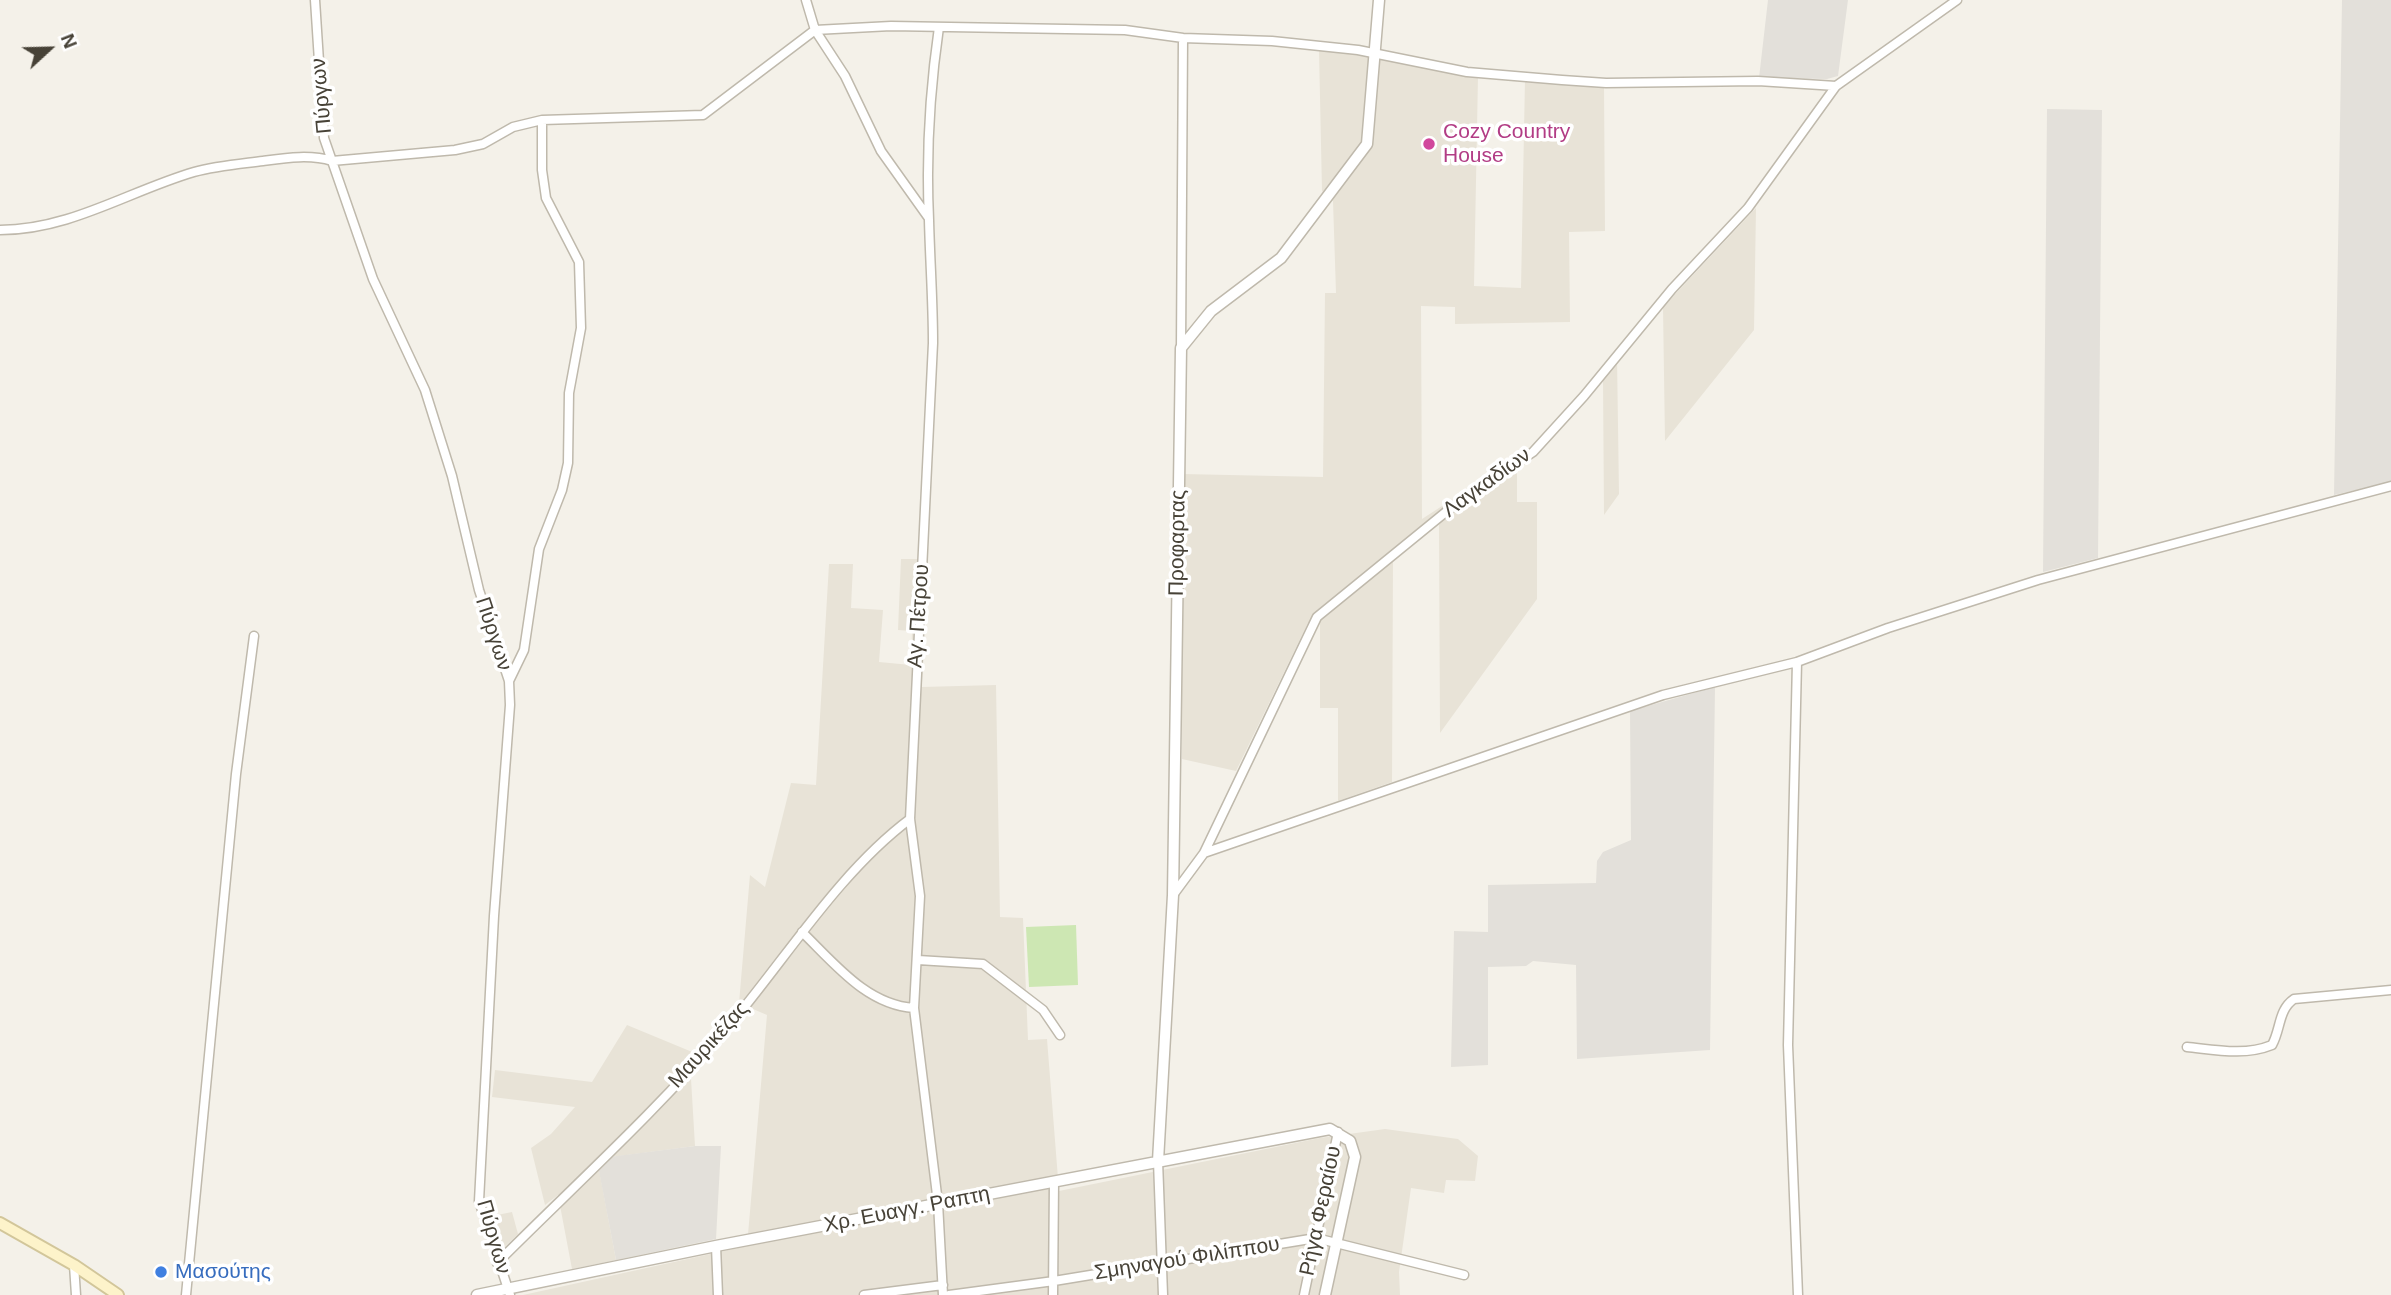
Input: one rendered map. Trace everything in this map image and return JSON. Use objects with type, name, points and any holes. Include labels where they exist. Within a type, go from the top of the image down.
[{"type":"main road","points":[[0,1223],[74,1265],[118,1295]]},
{"type":"street","name":"Πύργων","points":[[315,0],[324,138],[373,279],[425,390],[452,476],[479,590],[509,681],[510,705],[494,916],[479,1201],[497,1263],[509,1292]]},
{"type":"street","points":[[806,0],[815,30],[845,76],[881,152],[929,217]]},
{"type":"street","points":[[1181,348],[1211,311],[1281,258],[1367,144],[1379,0]]},
{"type":"street","name":"Λαγκαδίων","points":[[1172,895],[1204,853],[1317,617],[1447,511],[1533,452],[1584,396],[1672,289],[1748,208],[1836,86],[1955,1]]},
{"type":"street","points":[[0,230],[70,219],[195,172],[278,159],[319,157],[332,161],[455,150],[483,144],[513,127],[542,120],[703,116],[815,30],[939,27],[1125,30],[1182,38],[1272,41],[1375,53],[1467,72],[1562,80],[1606,83],[1758,81],[1836,86]]},
{"type":"street","name":"Αγ. Πέτρου","points":[[939,27],[934,68],[929,217],[933,343],[910,819],[920,895],[915,1008],[938,1203],[943,1290]]},
{"type":"street","points":[[1181,348],[1182,38]]},
{"type":"street","points":[[509,681],[524,650],[539,550],[568,463],[569,393],[581,328],[579,262],[546,198],[542,170],[542,120]]},
{"type":"street","name":"Προφαρτας","points":[[1157,1161],[1172,895],[1181,348]]},
{"type":"street","points":[[1204,853],[1663,695],[1797,662],[1888,628],[2038,580],[2391,486]]},
{"type":"street","points":[[186,1295],[236,774],[254,636]]},
{"type":"street","points":[[1797,662],[1788,1045],[1798,1295]]},
{"type":"street","name":"Μαυρικέζας","points":[[497,1263],[633,1129],[728,1027],[802,932],[892,833],[910,819]]},
{"type":"street","points":[[802,932],[850,978],[884,1003],[915,1008]]},
{"type":"street","points":[[918,960],[983,964],[1043,1010],[1060,1035]]},
{"type":"street","points":[[2187,1046],[2241,1052],[2261,1050],[2272,1045],[2278,1034],[2280,1017],[2287,1004],[2294,999],[2391,990]]},
{"type":"street","name":"Χρ. Ευαγγ. Ραπτη","points":[[477,1295],[509,1292],[716,1246],[1294,1134],[1321,1130],[1338,1132]]},
{"type":"street","name":"Ρήγα Φεραίου","points":[[1304,1295],[1338,1132],[1350,1141],[1354,1157],[1325,1295]]},
{"type":"street","points":[[1157,1161],[1163,1295]]},
{"type":"street","points":[[1053,1295],[1054,1181]]},
{"type":"street","name":"Σμηναγού Φιλίππου","points":[[949,1295],[1054,1281],[1316,1238],[1464,1275]]},
{"type":"street","points":[[716,1246],[718,1295]]},
{"type":"street","points":[[74,1265],[76,1295]]},
{"type":"street","points":[[864,1295],[943,1290]]},
{"type":"shaded area","points":[[1768,0],[1848,0],[1838,76],[1827,79],[1759,78]]},
{"type":"shaded area","points":[[2342,0],[2391,0],[2391,482],[2334,495]]},
{"type":"shaded area","points":[[1319,50],[1359,54],[1478,76],[1474,286],[1521,288],[1525,79],[1604,86],[1605,231],[1569,232],[1570,322],[1455,324],[1455,307],[1421,306],[1422,519],[1513,460],[1517,469],[1517,502],[1537,502],[1537,599],[1440,733],[1439,523],[1393,560],[1392,782],[1338,801],[1338,708],[1320,708],[1320,623],[1308,623],[1236,771],[1182,759],[1182,474],[1323,477],[1325,293],[1336,293],[1333,201],[1322,191]]},
{"type":"shaded area","points":[[2047,109],[2102,110],[2098,558],[2043,572]]},
{"type":"shaded area","points":[[1756,208],[1754,330],[1665,441],[1663,307]]},
{"type":"shaded area","points":[[1617,357],[1619,494],[1604,515],[1603,380]]},
{"type":"shaded area","points":[[901,559],[926,559],[922,687],[996,685],[1000,917],[1023,918],[1028,1040],[1047,1039],[1059,1191],[1320,1138],[1385,1129],[1458,1139],[1478,1156],[1475,1181],[1446,1180],[1444,1193],[1411,1188],[1399,1272],[1400,1295],[523,1295],[747,1246],[767,1015],[739,1003],[750,875],[765,887],[791,783],[816,785],[829,564],[853,564],[851,608],[883,610],[879,662],[911,665],[912,631],[898,630]]},
{"type":"shaded area","points":[[1715,687],[1710,1050],[1577,1059],[1576,965],[1533,961],[1526,966],[1488,967],[1488,1065],[1451,1067],[1454,931],[1488,932],[1488,885],[1596,883],[1597,861],[1603,852],[1631,840],[1630,711]]},
{"type":"shaded area","points":[[627,1025],[697,1054],[690,1062],[695,1146],[597,1159],[616,1260],[572,1269],[558,1195],[545,1205],[531,1148],[551,1134],[575,1107],[492,1097],[495,1070],[592,1082]]},
{"type":"shaded area","points":[[695,1146],[721,1146],[716,1239],[616,1260],[598,1166],[609,1157]]},
{"type":"shaded area","points":[[512,1212],[518,1234],[500,1251],[487,1217]]},
{"type":"green space","points":[[1076,925],[1078,985],[1029,987],[1026,927]]},
{"type":"place","name":"Cozy Country House","points":[[1429,144]]},
{"type":"place","name":"Μασούτης","points":[[161,1272]]}]
